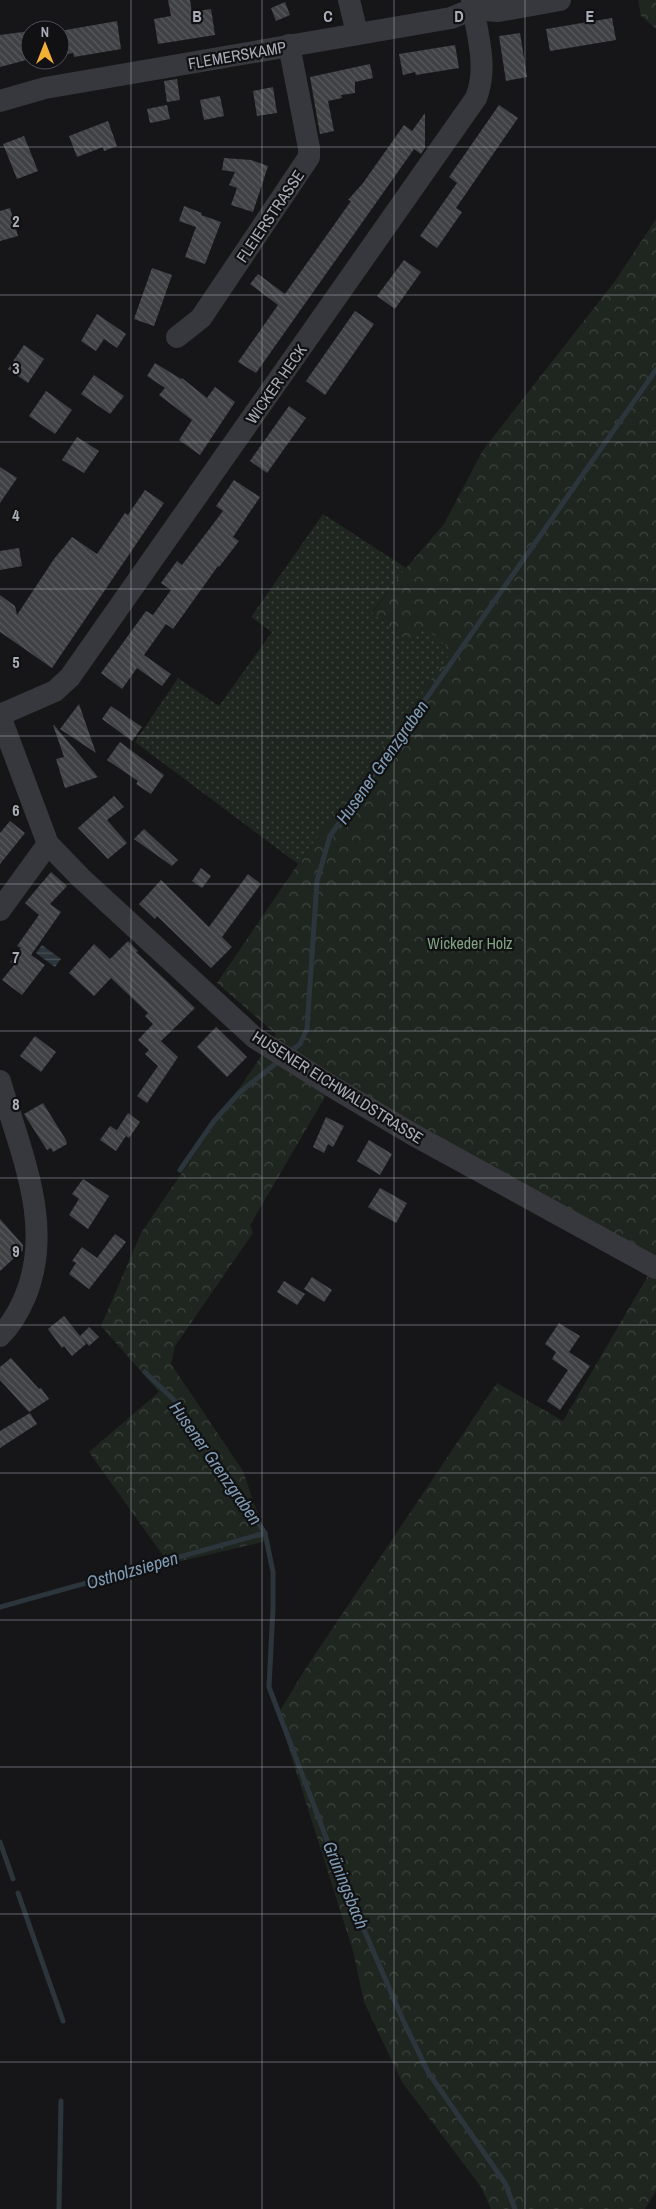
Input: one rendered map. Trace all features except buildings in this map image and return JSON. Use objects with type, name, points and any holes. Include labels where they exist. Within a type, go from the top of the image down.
[{"type":"street","points":[[350,0],[356,34]]},
{"type":"street","name":"FLEMERSKAMP","points":[[0,101],[45,88],[451,18],[477,3],[498,11],[560,0]]},
{"type":"street","name":"WICKER HECK","points":[[0,715],[55,692],[70,678],[476,98],[482,77],[477,3]]},
{"type":"street","name":"FLEIERSTRASSE","points":[[177,337],[201,318],[309,157],[309,148],[289,45]]},
{"type":"street","name":"HUSENER EICHWALDSTRASSE","points":[[0,715],[48,844],[81,878],[249,1032],[295,1064],[412,1134],[656,1268]]},
{"type":"street","points":[[0,910],[48,844]]},
{"type":"street","points":[[0,1336],[8,1328],[22,1303],[33,1278],[37,1252],[37,1218],[31,1188],[1,1091]]},
{"type":"green space","points":[[638,0],[656,0],[656,29],[641,16]]},
{"type":"green space","name":"Wickeder Holz","points":[[656,219],[656,1261],[335,1080],[250,1225],[253,1233],[175,1346],[171,1364],[243,1471],[267,1541],[169,1564],[89,1452],[159,1392],[101,1326],[141,1233],[276,1034],[217,983],[298,864],[452,651],[424,627],[406,640],[372,613],[406,568],[444,524],[483,450],[615,281]]},
{"type":"green space","points":[[323,514],[406,568],[372,612],[424,627],[453,651],[298,864],[135,742],[178,678],[219,706],[272,632],[251,617]]},
{"type":"green space","points":[[656,1262],[656,2191],[645,2209],[491,2209],[481,2187],[402,2082],[364,2002],[353,1951],[278,1714],[304,1671],[497,1383],[563,1421]]},
{"type":"shaded area","points":[[42,945],[61,959],[55,967],[36,953]]},
{"type":"waterway","name":"Husener Grenzgraben","points":[[288,1053],[300,1044],[307,1029],[317,881],[330,836],[656,370]]},
{"type":"waterway","name":"Husener Grenzgraben","points":[[180,1170],[214,1121],[239,1093],[280,1060]]},
{"type":"waterway","name":"Grüningsbach","points":[[145,1372],[175,1401],[265,1533],[273,1572],[269,1687],[338,1869],[402,2018],[428,2072],[505,2183],[515,2209]]},
{"type":"waterway","name":"Ostholzsiepen","points":[[0,1607],[265,1533]]},
{"type":"waterway","name":"Ostholzsiepen","points":[[0,1842],[13,1879]]},
{"type":"waterway","name":"Ostholzsiepen","points":[[18,1893],[63,2021]]},
{"type":"waterway","name":"Ostholzsiepen","points":[[59,2209],[61,2101]]}]
